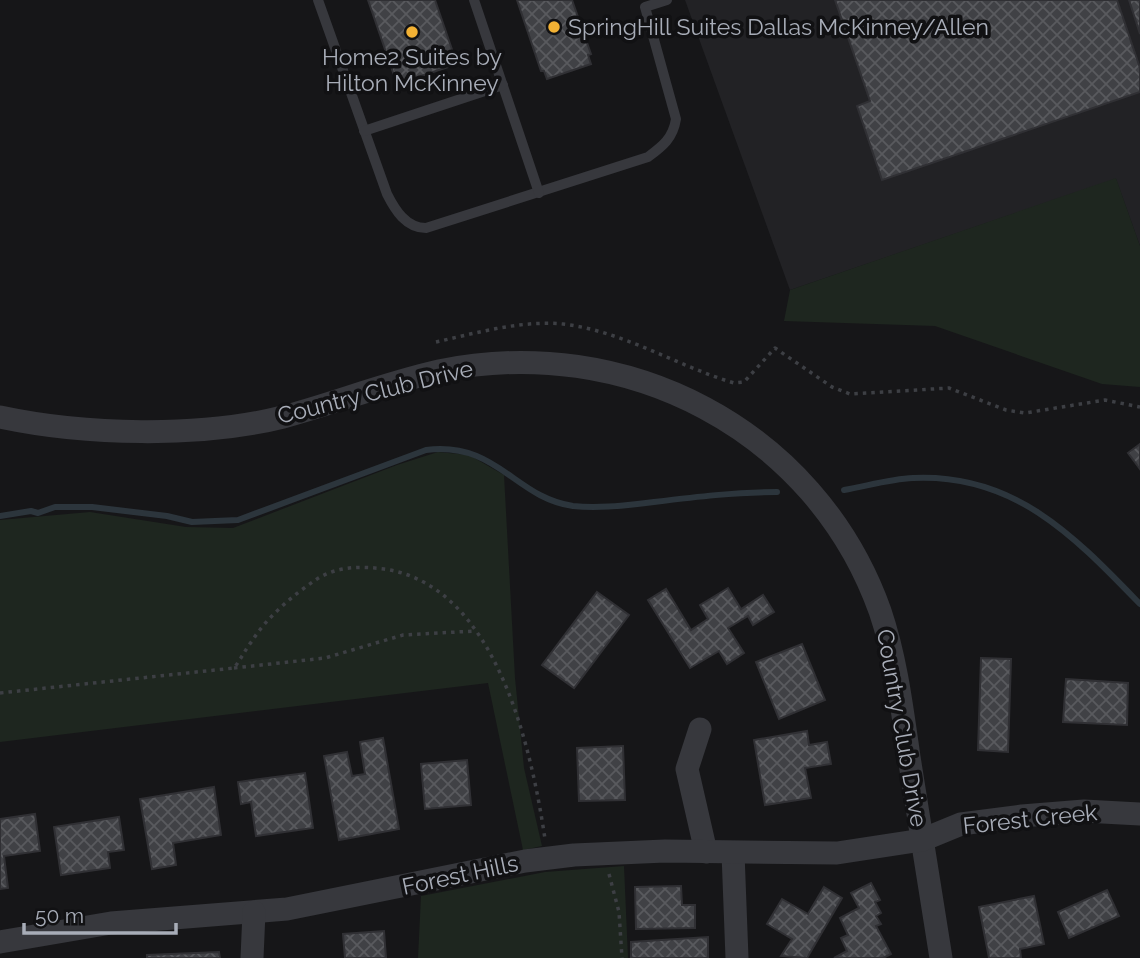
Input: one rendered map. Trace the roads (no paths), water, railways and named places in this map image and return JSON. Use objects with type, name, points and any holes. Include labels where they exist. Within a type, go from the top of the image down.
[{"type":"street","name":"Country Club Drive","points":[[0,416],[42,425],[119,431],[234,425],[282,417],[439,371],[523,363],[612,372],[654,384],[693,401],[748,434],[780,461],[825,511],[856,557],[872,592],[890,647],[941,958]]},
{"type":"street","points":[[700,729],[687,769],[706,852]]},
{"type":"street","name":"Forest Creek","points":[[922,840],[961,824],[1034,814],[1084,811],[1140,814]]},
{"type":"street","name":"Forest Hills","points":[[0,942],[110,923],[254,912],[323,903],[548,858],[596,853],[837,853],[922,840]]},
{"type":"street","points":[[733,853],[737,958]]},
{"type":"street","points":[[252,958],[254,912]]},
{"type":"lane","points":[[318,0],[391,202],[405,220],[419,228],[437,226],[649,157],[674,133],[676,119],[644,4],[667,0]]},
{"type":"lane","points":[[474,0],[539,193]]},
{"type":"lane","points":[[364,131],[503,85]]},
{"type":"waterway","points":[[0,516],[31,511],[38,513],[55,507],[92,507],[167,516],[192,522],[238,520],[426,450],[450,449],[471,454],[536,493],[573,506],[614,506],[716,495],[777,492]]},
{"type":"waterway","points":[[844,490],[913,478],[949,479],[982,486],[1013,498],[1067,533],[1140,604]]},
{"type":"place","name":"SpringHill Suites Dallas McKinney/Allen","points":[[554,27]]},
{"type":"place","name":"Home2 Suites by Hilton McKinney","points":[[412,32]]}]
